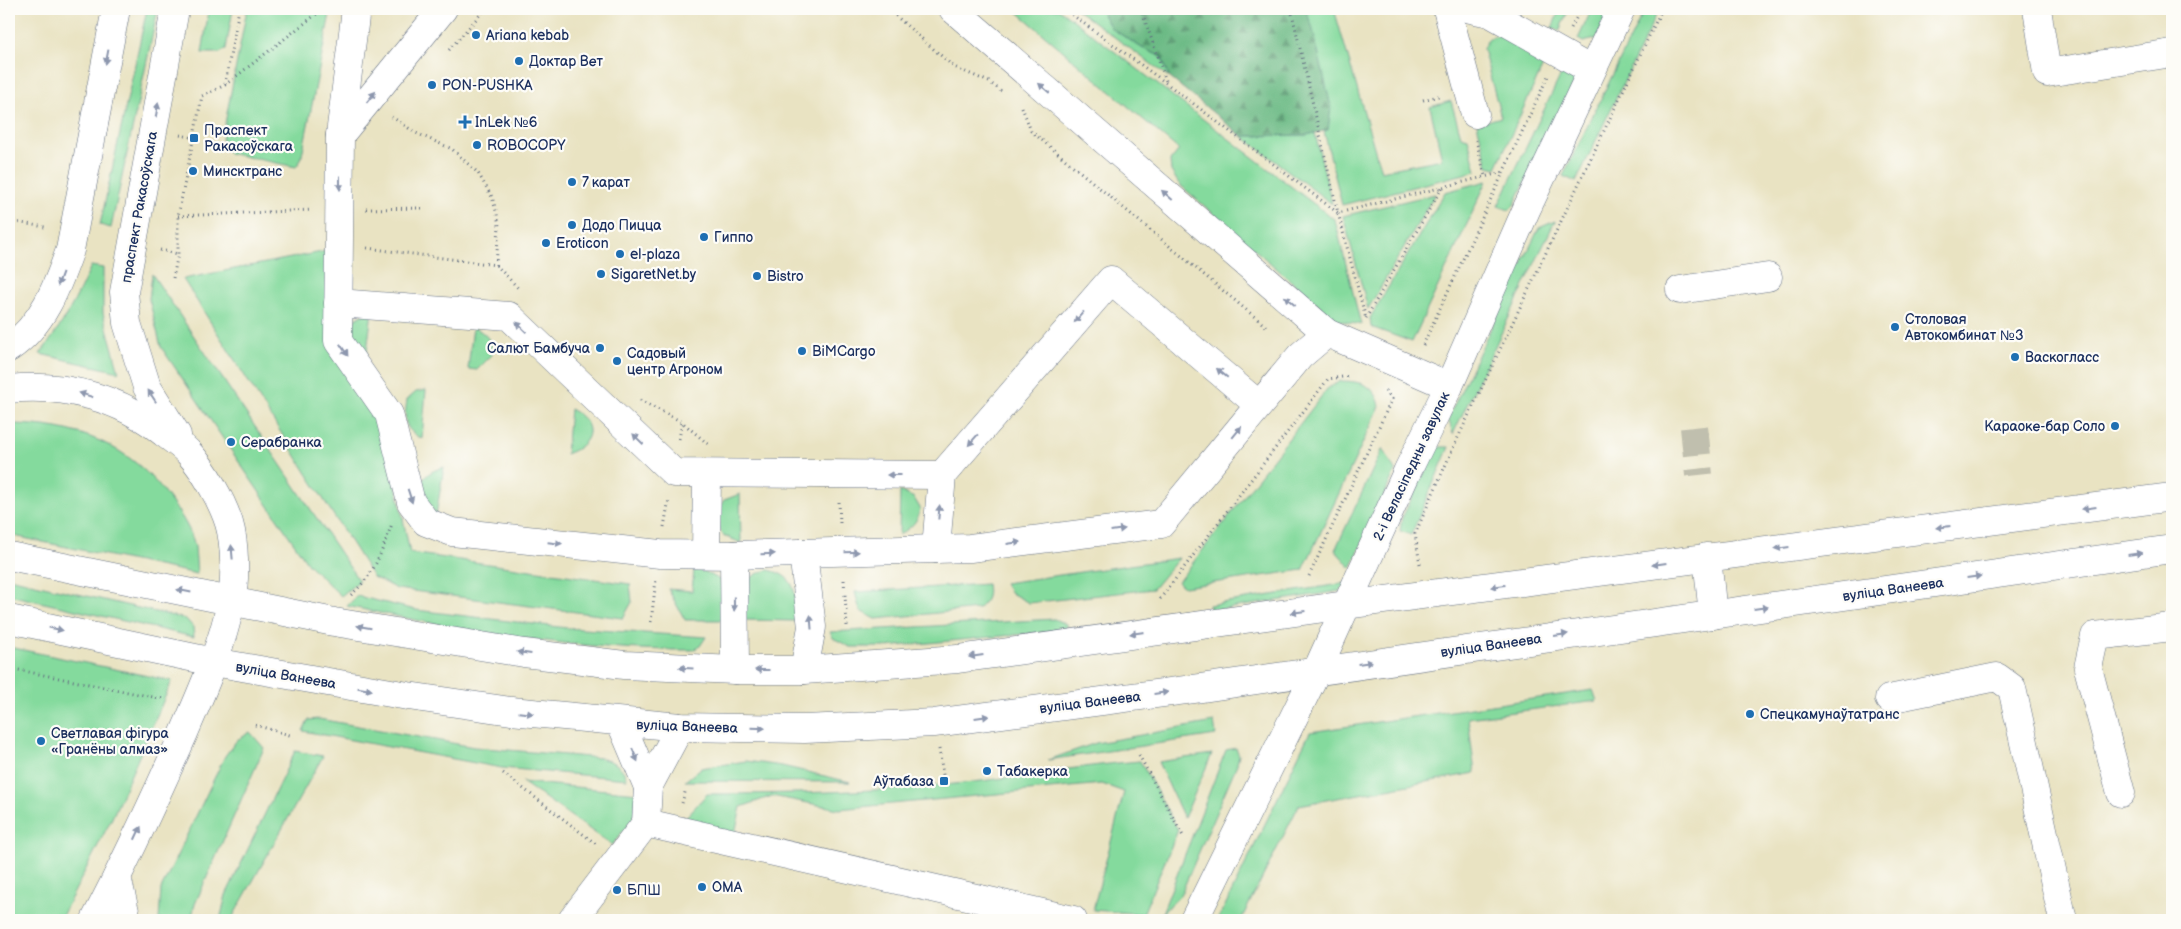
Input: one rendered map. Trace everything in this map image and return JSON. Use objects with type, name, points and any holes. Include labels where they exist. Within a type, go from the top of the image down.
[{"type":"main road","points":[[9,348],[38,322],[57,288],[70,250],[116,9]]},
{"type":"main road","name":"праспект Ракасоўскага","points":[[95,920],[118,877],[214,662],[232,601],[234,568],[230,524],[218,496],[147,387],[128,331],[124,292],[175,9]]},
{"type":"main road","points":[[356,9],[340,134],[338,341],[389,414],[411,502],[426,522],[452,532],[660,554],[734,555],[970,548],[1161,524],[1300,356],[1327,333]]},
{"type":"main road","points":[[340,134],[443,9]]},
{"type":"main road","points":[[953,9],[1327,333],[1449,386]]},
{"type":"main road","points":[[1447,9],[1475,114]]},
{"type":"main road","points":[[1471,9],[1490,13],[1560,50],[1591,70]]},
{"type":"main road","name":"2-і Веласіпедны завулак","points":[[1194,920],[1317,670],[1449,386],[1591,70],[1621,9]]},
{"type":"main road","points":[[2037,9],[2047,72],[2172,53]]},
{"type":"main road","points":[[1680,290],[1768,277]]},
{"type":"main road","points":[[936,549],[942,475],[1111,280],[1259,405]]},
{"type":"main road","points":[[338,303],[509,316],[674,473],[708,475],[942,475]]},
{"type":"main road","points":[[9,389],[30,387],[70,390],[113,403],[148,420],[188,452]]},
{"type":"main road","points":[[706,554],[708,475]]},
{"type":"main road","points":[[9,556],[334,622],[524,653],[624,665],[735,670],[804,670],[958,659],[1346,605],[2172,497]]},
{"type":"main road","name":"вуліца Ванеева","points":[[9,619],[214,662],[511,712],[680,727],[805,729],[934,723],[1191,689],[2172,549]]},
{"type":"main road","points":[[803,554],[812,627],[804,670]]},
{"type":"main road","points":[[734,555],[735,670]]},
{"type":"main road","points":[[1707,558],[1713,615]]},
{"type":"main road","points":[[2121,793],[2088,668],[2095,636],[2172,627]]},
{"type":"main road","points":[[1889,699],[1997,677],[2012,688],[2063,920]]},
{"type":"main road","points":[[621,723],[648,788]]},
{"type":"main road","points":[[572,920],[646,823],[648,788],[680,727]]},
{"type":"main road","points":[[646,823],[1073,920]]},
{"type":"main road","points":[[118,877],[127,920]]},
{"type":"path","points":[[225,85],[238,9]]},
{"type":"path","points":[[173,278],[178,254],[178,216],[202,96],[225,85],[323,9]]},
{"type":"path","points":[[888,9],[954,67],[989,82],[1002,92]]},
{"type":"path","points":[[1064,9],[1166,83],[1338,213]]},
{"type":"path","points":[[1141,9],[1166,83]]},
{"type":"path","points":[[1291,9],[1338,213],[1367,324]]},
{"type":"path","points":[[1420,351],[1580,9]]},
{"type":"path","points":[[1420,564],[1415,534],[1454,446],[1662,9]]},
{"type":"path","points":[[1016,102],[1022,108],[1031,131],[1268,328]]},
{"type":"path","points":[[386,124],[392,117],[416,133],[452,149],[478,173],[492,197],[497,214],[499,226],[496,265]]},
{"type":"path","points":[[1338,213],[1504,172]]},
{"type":"path","points":[[1366,319],[1443,186]]},
{"type":"path","points":[[358,209],[424,208]]},
{"type":"path","points":[[178,216],[317,210]]},
{"type":"path","points":[[9,221],[53,229]]},
{"type":"path","points":[[358,247],[496,265],[521,292]]},
{"type":"path","points":[[160,250],[178,254]]},
{"type":"path","points":[[1160,599],[1328,379]]},
{"type":"path","points":[[634,396],[682,422],[709,445]]},
{"type":"path","points":[[1309,576],[1392,399]]},
{"type":"path","points":[[651,622],[660,554],[682,422]]},
{"type":"path","points":[[346,599],[364,583],[375,568],[407,486]]},
{"type":"path","points":[[9,668],[163,699]]},
{"type":"path","points":[[255,725],[293,736]]},
{"type":"path","points":[[1139,755],[1183,836]]},
{"type":"path","points":[[503,773],[602,849]]},
{"type":"green space","points":[[147,9],[158,9],[111,228],[100,225]]},
{"type":"green space","points":[[209,9],[233,9],[226,49],[220,53],[202,53]]},
{"type":"green space","points":[[247,9],[331,9],[301,160],[296,167],[228,153],[222,139]]},
{"type":"green space","points":[[1014,9],[1059,9],[1335,220],[1361,325],[1336,320],[1179,184],[1171,171],[1170,161],[1179,150]]},
{"type":"green space","points":[[1076,9],[1100,9],[1111,28],[1142,48],[1162,57],[1169,77]]},
{"type":"green space","points":[[1100,9],[1305,9],[1312,26],[1331,107],[1328,130],[1306,135],[1242,136],[1169,77],[1162,57],[1142,48],[1111,28]]},
{"type":"green space","points":[[1305,9],[1334,9],[1381,171],[1442,159],[1430,107],[1451,101],[1461,136],[1468,138],[1476,171],[1342,205],[1324,131],[1328,129],[1320,68],[1314,38]]},
{"type":"green space","points":[[1560,9],[1569,9],[1559,31],[1552,28]]},
{"type":"green space","points":[[1592,9],[1614,9],[1596,39],[1583,42],[1578,39]]},
{"type":"green space","points":[[1645,9],[1659,9],[1576,182],[1563,176]]},
{"type":"green space","points":[[1509,34],[1548,55],[1496,168],[1488,166],[1477,124],[1501,117],[1483,49],[1490,39]]},
{"type":"green space","points":[[1565,66],[1576,79],[1513,207],[1509,210],[1498,206]]},
{"type":"green space","points":[[1315,133],[1332,204],[1242,136],[1306,135]]},
{"type":"green space","points":[[1487,181],[1412,342],[1371,327],[1370,318],[1445,192]]},
{"type":"green space","points":[[1435,194],[1368,309],[1343,216]]},
{"type":"green space","points":[[1555,221],[1453,434],[1448,418],[1539,228]]},
{"type":"green space","points":[[327,251],[333,346],[383,421],[410,553],[630,584],[632,602],[623,618],[397,589],[373,577],[183,279]]},
{"type":"green space","points":[[91,266],[103,268],[103,313],[119,372],[40,354],[68,312]]},
{"type":"green space","points":[[152,274],[359,581],[341,596],[308,564],[161,347],[149,299]]},
{"type":"green space","points":[[372,311],[366,359],[356,344],[351,331],[355,320]]},
{"type":"green space","points":[[473,327],[488,338],[492,350],[492,355],[477,370],[468,369]]},
{"type":"green space","points":[[1339,381],[1366,385],[1378,399],[1380,406],[1303,570],[1184,587],[1178,582],[1327,389]]},
{"type":"green space","points":[[426,390],[422,439],[408,427],[405,413],[407,400],[416,392]]},
{"type":"green space","points":[[570,409],[585,421],[589,433],[582,445],[566,454]]},
{"type":"green space","points":[[9,424],[34,425],[79,433],[120,451],[138,464],[155,481],[185,522],[195,547],[197,574],[9,535]]},
{"type":"green space","points":[[1437,447],[1449,447],[1411,535],[1400,531],[1402,518]]},
{"type":"green space","points":[[1383,448],[1395,471],[1351,568],[1335,550]]},
{"type":"green space","points":[[444,467],[436,515],[419,491],[422,481],[427,475]]},
{"type":"green space","points":[[900,491],[914,498],[920,508],[918,517],[913,524],[899,535]]},
{"type":"green space","points":[[740,494],[741,543],[723,535],[717,525],[716,513],[724,500]]},
{"type":"green space","points":[[1179,558],[1153,589],[1029,603],[1011,593],[1004,583]]},
{"type":"green space","points":[[694,570],[704,571],[720,580],[723,590],[724,620],[685,620],[668,589],[692,591]]},
{"type":"green space","points":[[769,570],[786,577],[790,582],[795,595],[796,621],[744,620],[744,595],[748,582],[759,573]]},
{"type":"green space","points":[[9,578],[186,619],[193,627],[194,637],[9,595]]},
{"type":"green space","points":[[1346,583],[1340,591],[1211,611],[1209,605]]},
{"type":"green space","points":[[987,584],[987,598],[978,609],[876,619],[860,611],[855,592]]},
{"type":"green space","points":[[357,596],[416,610],[567,628],[706,637],[700,646],[693,650],[606,647],[562,643],[476,631],[347,606]]},
{"type":"green space","points":[[1054,619],[1066,624],[1067,630],[886,647],[850,647],[833,638],[830,632]]},
{"type":"green space","points":[[9,647],[172,681],[112,818],[60,920],[9,920]]},
{"type":"green space","points":[[1593,690],[1597,701],[1468,718],[1475,773],[1299,805],[1241,920],[1218,920],[1310,732]]},
{"type":"green space","points":[[319,719],[474,747],[600,758],[617,765],[623,770],[627,779],[502,768],[303,731],[308,720]]},
{"type":"green space","points":[[1214,722],[1216,735],[1048,760],[1096,743]]},
{"type":"green space","points":[[250,732],[264,748],[195,904],[191,920],[159,920],[161,889],[225,756],[237,740]]},
{"type":"green space","points":[[1236,748],[1239,755],[1237,764],[1180,896],[1162,913],[1226,750]]},
{"type":"green space","points":[[295,751],[323,756],[231,920],[220,920],[226,895]]},
{"type":"green space","points":[[1212,754],[1184,818],[1158,762]]},
{"type":"green space","points":[[746,761],[782,766],[850,782],[685,781],[701,768]]},
{"type":"green space","points":[[1140,761],[1178,830],[1143,914],[1093,910],[1124,792],[1102,784],[839,809],[772,796],[741,807],[735,833],[683,824],[686,817],[707,794],[826,792],[915,787]]},
{"type":"green space","points":[[522,782],[638,793],[633,819],[612,845]]},
{"type":"tunnel","points":[[1694,427],[1699,475]]},
{"type":"place","name":"Ariana kebab","points":[[476,35]]},
{"type":"place","name":"Доктар Вет","points":[[519,61]]},
{"type":"place","name":"PON-PUSHKA","points":[[432,85]]},
{"type":"place","name":"InLek №6","points":[[465,122]]},
{"type":"place","name":"Праспект Ракасоўскага","points":[[194,138]]},
{"type":"place","name":"ROBOCOPY","points":[[477,145]]},
{"type":"place","name":"Минсктранс","points":[[193,171]]},
{"type":"place","name":"7 карат","points":[[572,182]]},
{"type":"place","name":"Додо Пицца","points":[[572,225]]},
{"type":"place","name":"Гиппо","points":[[704,237]]},
{"type":"place","name":"Eroticon","points":[[546,243]]},
{"type":"place","name":"el-plaza","points":[[620,254]]},
{"type":"place","name":"SigaretNet.by","points":[[601,274]]},
{"type":"place","name":"Bistro","points":[[757,276]]},
{"type":"place","name":"Столовая Автокомбинат №3","points":[[1895,327]]},
{"type":"place","name":"Салют Бамбуча","points":[[600,348]]},
{"type":"place","name":"BiMCargo","points":[[802,351]]},
{"type":"place","name":"Васкогласс","points":[[2015,357]]},
{"type":"place","name":"Садовый центр Агроном","points":[[617,361]]},
{"type":"place","name":"Караоке-бар Соло","points":[[2115,426]]},
{"type":"place","name":"Серабранка","points":[[231,442]]},
{"type":"place","name":"Спецкамунаўтатранс","points":[[1750,714]]},
{"type":"place","name":"Светлавая фігура «Гранёны алмаз»","points":[[41,741]]},
{"type":"place","name":"Табакерка","points":[[987,771]]},
{"type":"place","name":"Аўтабаза","points":[[944,781]]},
{"type":"place","name":"ОМА","points":[[702,887]]},
{"type":"place","name":"БПШ","points":[[617,890]]}]
